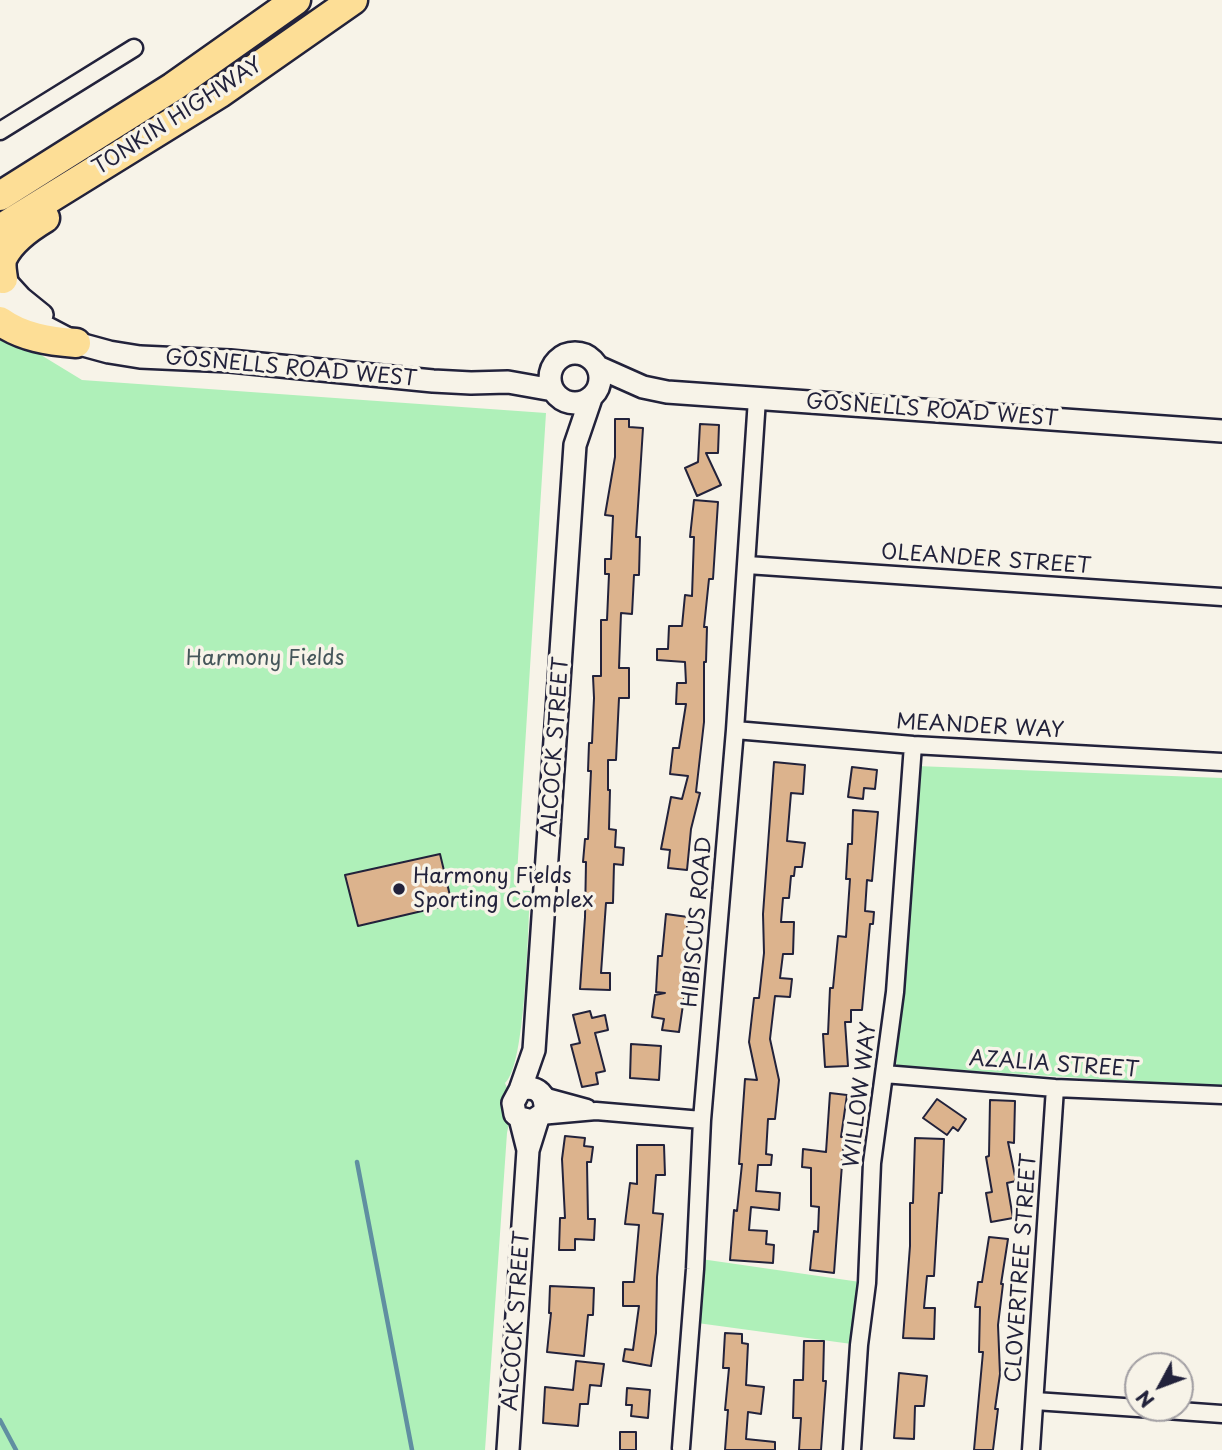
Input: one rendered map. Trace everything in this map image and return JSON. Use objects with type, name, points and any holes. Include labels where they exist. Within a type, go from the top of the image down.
[{"type":"highway","name":"TONKIN HIGHWAY","points":[[0,196],[173,87],[296,0]]},
{"type":"highway","name":"TONKIN HIGHWAY","points":[[0,229],[220,93],[353,0]]},
{"type":"highway","points":[[1,284],[3,257],[25,232],[164,142],[220,93]]},
{"type":"highway","points":[[0,321],[11,329],[47,341],[76,343]]},
{"type":"main road","name":"GOSNELLS ROAD WEST","points":[[1,284],[76,343],[140,357],[230,361],[433,381],[508,382],[556,393],[571,403],[578,403],[616,388],[643,387]]},
{"type":"main road","name":"GOSNELLS ROAD WEST","points":[[508,382],[555,364],[569,354],[578,354],[586,356],[598,367],[643,387],[667,392],[1222,431]]},
{"type":"main road","points":[[555,364],[551,377],[556,393]]},
{"type":"main road","points":[[593,396],[600,381],[598,367]]},
{"type":"main road","name":"ALCOCK STREET","points":[[556,393],[575,445]]},
{"type":"main road","name":"ALCOCK STREET","points":[[508,1450],[528,1150],[534,1105],[534,1050],[575,445],[593,396]]},
{"type":"street","points":[[0,131],[134,48]]},
{"type":"street","name":"HIBISCUS ROAD","points":[[681,1448],[695,1269],[702,1120],[735,730],[757,399]]},
{"type":"street","name":"OLEANDER STREET","points":[[747,565],[1222,597]]},
{"type":"street","name":"MEANDER WAY","points":[[735,730],[913,745],[1222,762]]},
{"type":"street","name":"WILLOW WAY","points":[[852,1450],[859,1345],[867,1283],[872,1163],[895,992],[913,745]]},
{"type":"street","name":"AZALIA STREET","points":[[884,1074],[1055,1088],[1222,1095]]},
{"type":"street","name":"CLOVERTREE STREET","points":[[1031,1450],[1055,1088]]},
{"type":"street","points":[[534,1105],[702,1120]]},
{"type":"street","points":[[1035,1401],[1124,1407]]},
{"type":"street","points":[[1194,1412],[1222,1414]]},
{"type":"green space","name":"Harmony Fields","points":[[0,330],[82,380],[546,413],[516,890],[530,891],[527,962],[522,1024],[512,1072],[505,1083],[513,1103],[507,1133],[485,1450],[0,1450]]},
{"type":"green space","points":[[917,766],[1222,778],[1222,1087],[896,1066],[908,937]]},
{"type":"green space","points":[[694,1258],[867,1283],[859,1345],[690,1322]]},
{"type":"building","points":[[615,419],[629,419],[629,427],[643,428],[636,537],[640,537],[639,575],[634,575],[632,614],[621,613],[619,668],[629,668],[629,698],[619,698],[616,760],[608,760],[609,829],[616,830],[615,847],[624,848],[623,865],[614,864],[613,903],[606,903],[601,973],[610,973],[610,990],[580,989],[585,917],[586,862],[583,862],[585,839],[588,839],[593,676],[601,676],[601,620],[607,620],[609,574],[605,574],[605,559],[611,559],[613,516],[605,515],[615,457]]},
{"type":"building","points":[[700,424],[719,425],[718,453],[706,453],[721,485],[697,496],[685,468],[698,462]]},
{"type":"building","points":[[694,500],[718,502],[713,579],[709,579],[704,627],[707,627],[704,722],[696,792],[700,793],[691,829],[687,870],[668,868],[670,850],[661,849],[671,797],[682,799],[688,776],[670,774],[673,748],[679,748],[686,704],[676,704],[677,683],[686,683],[685,662],[657,660],[657,649],[668,649],[669,626],[682,626],[685,595],[692,596],[694,537],[690,537]]},
{"type":"building","points":[[774,762],[805,765],[803,794],[791,793],[787,841],[805,843],[802,867],[795,867],[794,876],[791,876],[789,898],[783,898],[781,922],[794,922],[793,954],[783,954],[780,978],[792,979],[790,997],[775,996],[770,1039],[779,1080],[775,1119],[768,1119],[766,1154],[772,1155],[771,1165],[758,1165],[756,1191],[780,1193],[779,1210],[751,1207],[749,1230],[767,1231],[766,1244],[774,1245],[773,1263],[730,1260],[734,1210],[737,1211],[742,1164],[739,1164],[745,1079],[757,1080],[749,1042],[754,998],[759,998],[764,953],[763,914]]},
{"type":"building","points":[[852,767],[877,770],[875,789],[864,788],[863,799],[848,797]]},
{"type":"building","points":[[853,810],[878,812],[872,881],[867,880],[865,911],[874,912],[873,924],[870,924],[862,1010],[851,1010],[851,1022],[845,1022],[848,1066],[825,1067],[823,1034],[828,1034],[830,988],[833,988],[838,936],[846,937],[850,879],[846,879],[848,844],[852,844]]},
{"type":"building","name":"Harmony Fields Sporting Complex","points":[[440,854],[452,904],[358,926],[345,875]]},
{"type":"building","points":[[666,914],[688,917],[684,957],[685,991],[679,1032],[662,1030],[664,1019],[652,1017],[655,995],[665,993],[656,992],[658,956],[662,956]]},
{"type":"building","points":[[590,1011],[592,1018],[605,1015],[608,1030],[595,1033],[605,1071],[596,1073],[598,1084],[582,1087],[571,1045],[580,1043],[573,1015]]},
{"type":"building","points":[[631,1044],[661,1046],[659,1080],[630,1078]]},
{"type":"building","points":[[830,1093],[847,1095],[841,1137],[844,1137],[834,1273],[810,1270],[814,1231],[818,1232],[819,1207],[811,1206],[811,1168],[802,1167],[803,1149],[826,1152]]},
{"type":"building","points":[[937,1099],[966,1119],[958,1131],[953,1127],[947,1135],[923,1118]]},
{"type":"building","points":[[990,1100],[1015,1101],[1014,1143],[1008,1142],[1016,1181],[1007,1183],[1013,1218],[991,1222],[986,1193],[992,1192],[986,1157],[989,1156]]},
{"type":"building","points":[[565,1136],[585,1138],[584,1146],[593,1147],[591,1162],[587,1162],[588,1219],[595,1219],[594,1240],[575,1239],[575,1250],[559,1250],[560,1218],[565,1218],[562,1159]]},
{"type":"building","points":[[915,1138],[944,1139],[934,1276],[927,1276],[924,1308],[935,1308],[934,1339],[903,1338]]},
{"type":"building","points":[[637,1145],[664,1145],[665,1175],[656,1175],[653,1213],[663,1214],[657,1277],[656,1333],[651,1366],[623,1361],[625,1349],[633,1350],[639,1306],[623,1306],[623,1282],[634,1282],[639,1225],[625,1224],[630,1183],[637,1184]]},
{"type":"building","points":[[989,1237],[1008,1239],[998,1325],[1000,1374],[995,1409],[998,1409],[993,1450],[974,1450],[983,1352],[979,1352],[980,1307],[975,1307]]},
{"type":"building","points":[[550,1286],[594,1288],[593,1315],[588,1315],[584,1356],[547,1352],[551,1313]]},
{"type":"building","points":[[725,1333],[742,1334],[742,1343],[748,1344],[746,1385],[764,1387],[761,1414],[748,1412],[746,1439],[775,1442],[775,1450],[725,1450],[729,1368],[723,1368]]},
{"type":"building","points":[[804,1341],[824,1341],[823,1381],[826,1381],[821,1450],[799,1450],[801,1418],[793,1418],[794,1380],[803,1380]]},
{"type":"building","points":[[576,1361],[604,1364],[601,1386],[590,1385],[588,1404],[580,1404],[578,1426],[543,1423],[545,1387],[573,1390]]},
{"type":"building","points":[[899,1373],[927,1376],[924,1406],[915,1406],[914,1439],[894,1438]]},
{"type":"building","points":[[627,1388],[650,1390],[648,1418],[631,1416],[632,1405],[626,1405]]},
{"type":"building","points":[[620,1432],[636,1432],[636,1450],[620,1450]]},
{"type":"waterway","points":[[357,1162],[412,1450]]},
{"type":"waterway","points":[[0,1420],[16,1450]]},
{"type":"place","name":"Harmony Fields Sporting Complex","points":[[399,889]]}]
